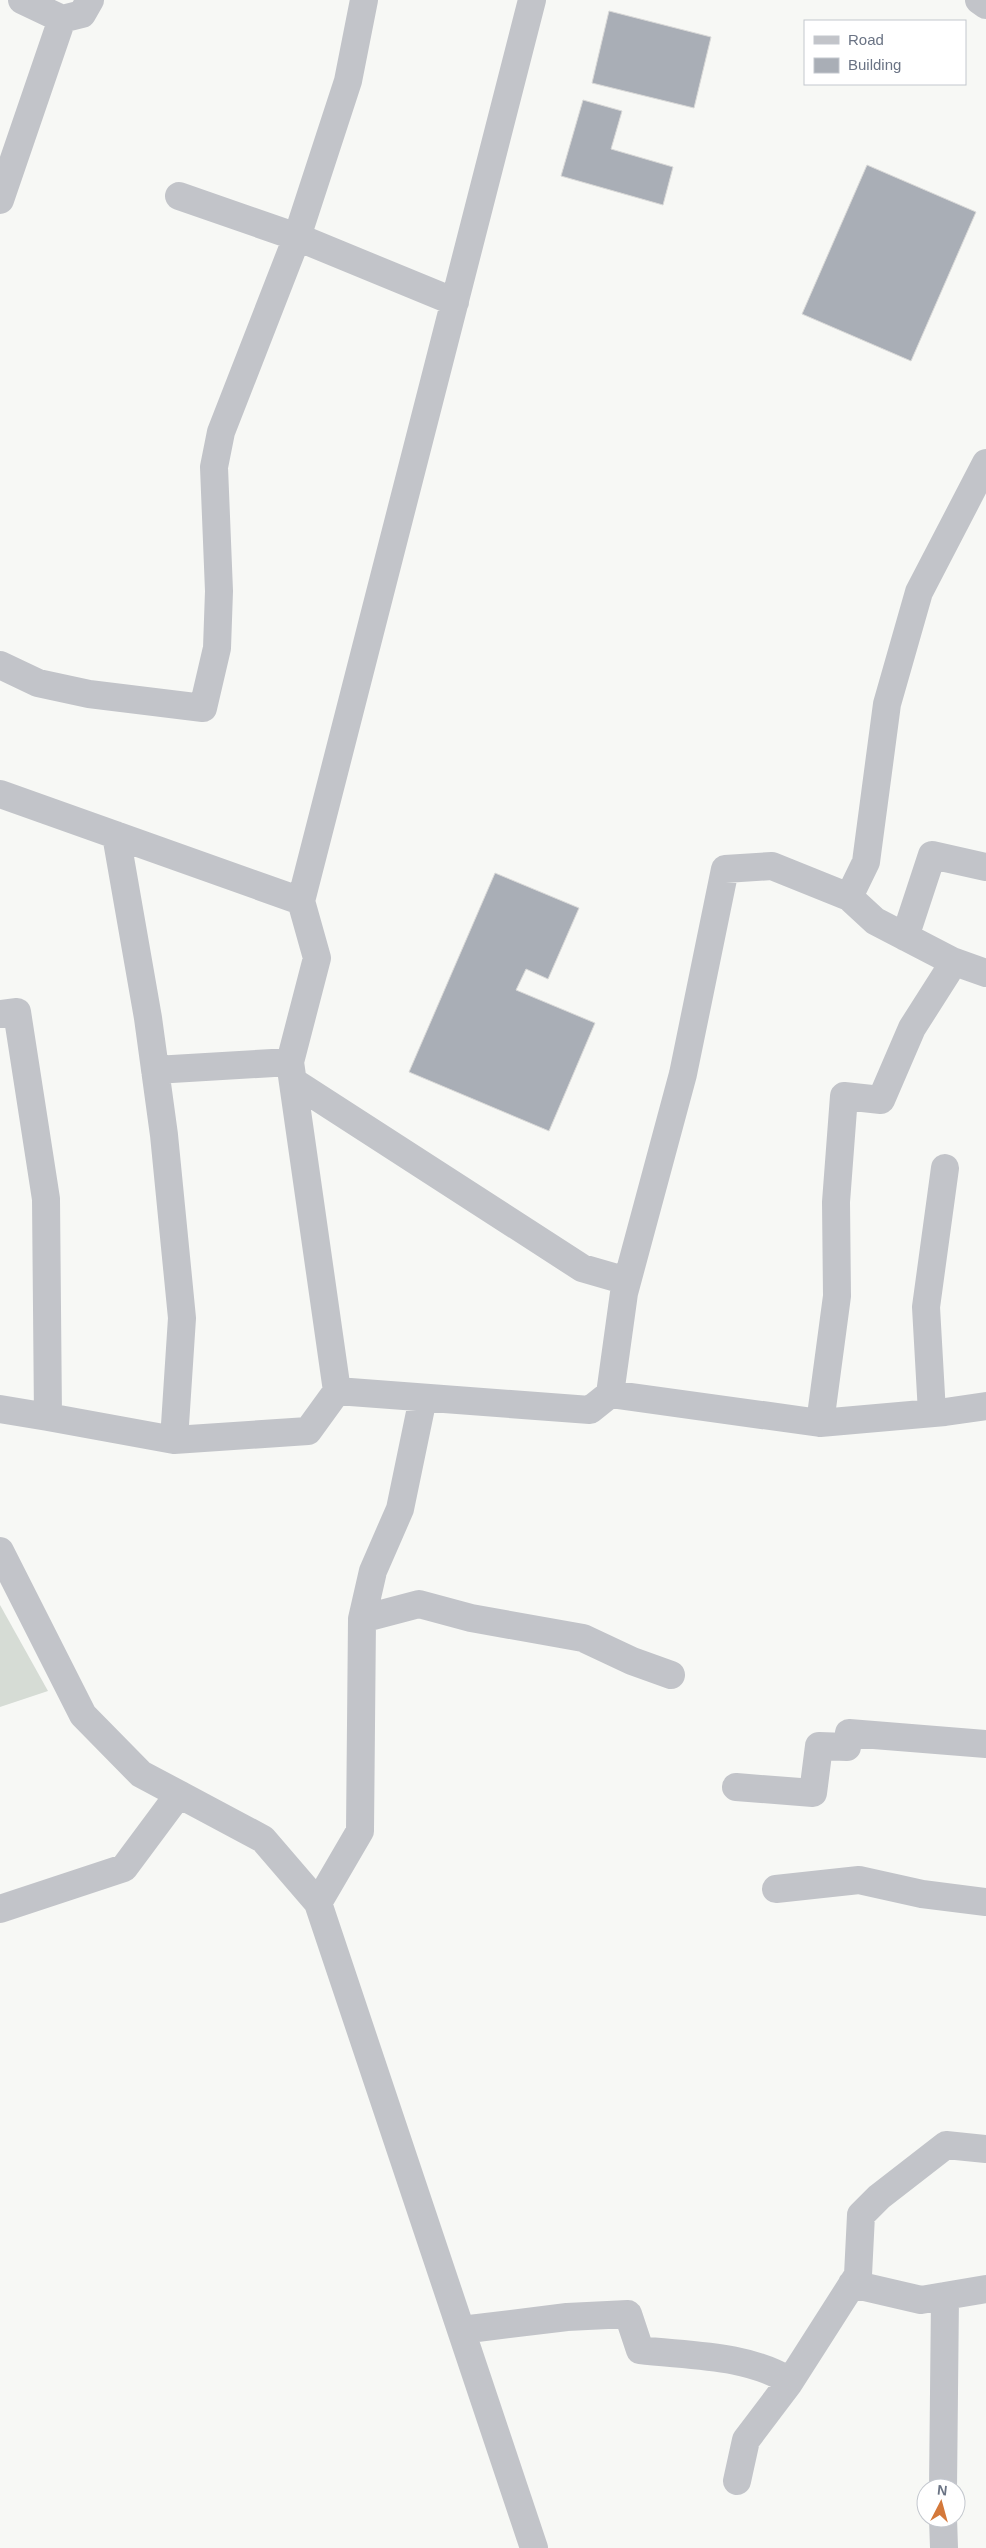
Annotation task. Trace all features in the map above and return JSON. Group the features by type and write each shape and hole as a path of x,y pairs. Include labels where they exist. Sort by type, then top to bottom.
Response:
{"street":[{"path":"22,0 62,19 82,14 90,0"},
{"path":"0,665 38,683 89,694 203,708 217,648 219,591 214,468 221,432 297,237 348,81 364,0"},
{"path":"0,1409 174,1440 308,1431 337,1391 292,1072 317,958 300,901 532,0"},
{"path":"978,0 986,5"},
{"path":"0,200 62,19"},
{"path":"179,196 297,237 455,302"},
{"path":"849,897 866,862 887,704 919,592 986,462"},
{"path":"0,794 300,901"},
{"path":"116,835 164,1135 182,1318 174,1440"},
{"path":"904,937 932,855 986,867"},
{"path":"337,1391 590,1410 610,1394 627,1281 683,1074 725,869 772,866 849,897 875,922 952,961 986,973"},
{"path":"820,1423 837,1296 836,1202 844,1096 881,1100 912,1028 947,973 952,961"},
{"path":"0,1014 17,1012 46,1199 48,1417"},
{"path":"155,1070 292,1072 582,1268 627,1281"},
{"path":"932,1413 926,1306 945,1168"},
{"path":"610,1394 820,1423 986,1406"},
{"path":"318,1903 360,1831 362,1620 373,1571 400,1509 423,1398"},
{"path":"0,1550 83,1716 141,1774 263,1838 318,1903 534,2548"},
{"path":"362,1620 419,1604 471,1618 583,1638 632,1661 671,1676"},
{"path":"736,1787 813,1793 819,1746 847,1747 849,1733 986,1744"},
{"path":"0,1909 124,1868 179,1794"},
{"path":"776,1889 859,1880 922,1894 986,1902"},
{"path":"738,2481 746,2440 790,2382 858,2275 861,2215 879,2197 946,2146 986,2149"},
{"path":"852,2284 921,2300 986,2289"},
{"path":"943,2478 945,2296"},
{"path":"461,2330 567,2316 628,2314 640,2350 740,2361 774,2372 790,2382"},
{"path":"943,2528 944,2548"}],"shaded area":[{"path":"0,1605 48,1691 0,1707"}],"building":[{"path":"609,11 711,37 694,108 592,83"},
{"path":"583,100 622,111 611,149 673,167 663,205 561,176"},
{"path":"867,165 976,212 911,361 802,314"},
{"path":"495,873 579,908 548,979 526,969 516,990 595,1023 549,1131 409,1072"}]}
